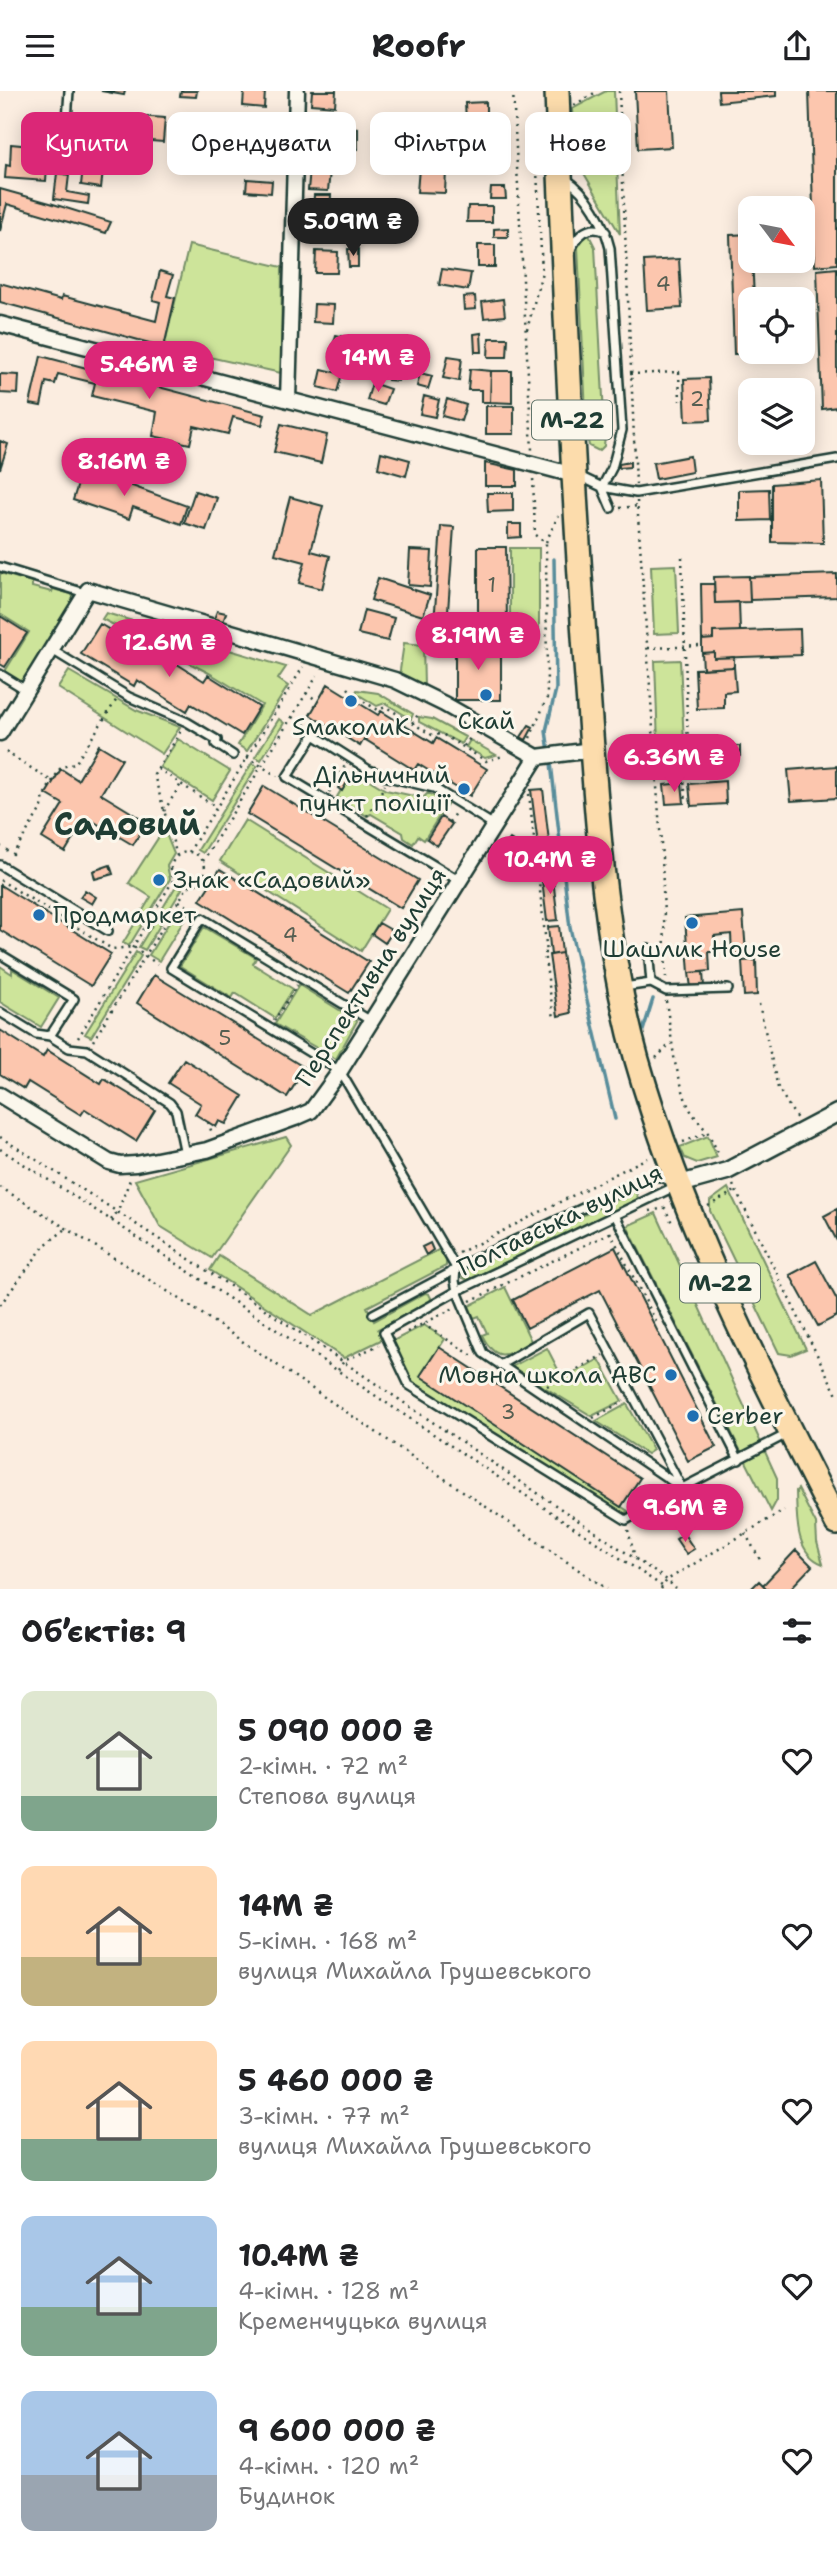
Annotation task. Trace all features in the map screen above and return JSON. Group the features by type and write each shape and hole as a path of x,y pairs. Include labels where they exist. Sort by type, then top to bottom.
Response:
{"highway":[{"name":"М-22","path":"556,91 578,557 603,888 614,964 636,1059 690,1216 790,1433 837,1523"}],"street":[{"path":"288,400 297,91"},
{"path":"0,324 574,475"},
{"path":"0,733 88,590 395,680 444,704 537,757 592,750"},
{"name":"Перспективна вулиця","path":"0,1095 109,1162 124,1165 207,1150 307,1113 316,1105 340,1071 537,757"},
{"path":"680,1184 727,1171 837,1113"}],"lane":[{"path":"68,112 69,91"},
{"path":"562,177 584,195 607,233 610,248 622,430 609,475 602,487"},
{"path":"565,261 577,239 586,230 597,228 607,233"},
{"path":"574,475 602,487 636,493 837,459"},
{"path":"602,487 611,508"},
{"path":"0,567 86,593"},
{"path":"51,650 121,692 187,722 217,740 216,744 233,755"},
{"path":"0,674 26,691"},
{"path":"460,881 287,777 314,735 369,770 434,788 495,825"},
{"path":"0,865 108,931"},
{"path":"371,1022 202,918 171,968 340,1071 450,1257 456,1268 450,1273 373,1314"},
{"path":"648,947 651,983"},
{"path":"0,954 74,999 50,1036"},
{"path":"620,987 651,983 666,991 729,989"},
{"path":"0,1012 36,1034 50,1036 72,1048 87,1051 173,1105 185,1154"},
{"name":"Полтавська вулиця","path":"657,1176 680,1184 457,1291 456,1268 636,1183 657,1176"},
{"path":"615,1215 739,1460"},
{"path":"682,1488 483,1353 457,1291 384,1332 409,1385 626,1520 790,1433"},
{"path":"499,1365 589,1313 682,1488"}],"path":[{"path":"513,91 532,450"},
{"path":"619,91 636,493 662,858 666,991 671,1043 686,1101 720,1156"},
{"path":"631,374 679,372 680,401"},
{"path":"533,474 535,535 546,543"},
{"path":"523,749 547,698 546,543 561,510"},
{"path":"681,557 688,749"},
{"path":"648,648 702,646"},
{"path":"189,852 302,669 307,654"},
{"path":"174,879 188,886 196,884 203,876 203,861 317,676"},
{"path":"348,688 356,697 378,710 386,707 432,735 442,734 486,761 503,756"},
{"path":"0,846 13,854 42,807 44,795 61,767 75,764 121,692"},
{"path":"306,693 318,701"},
{"path":"412,723 420,712"},
{"path":"292,716 316,731 314,735"},
{"path":"177,856 154,775 187,722"},
{"path":"464,747 470,737"},
{"path":"6,752 53,782"},
{"path":"681,754 687,803"},
{"path":"247,757 285,781 287,777"},
{"path":"324,800 350,758"},
{"path":"157,769 216,807"},
{"path":"363,823 388,777"},
{"path":"524,778 528,785 547,953 544,953 554,1018"},
{"path":"164,811 181,784"},
{"path":"72,1048 174,879 172,865 177,856 189,852 203,861"},
{"path":"0,880 112,949 134,947 157,964"},
{"path":"87,1051 188,886"},
{"path":"179,901 191,908"},
{"path":"270,1028 301,979"},
{"path":"759,1005 778,1088 787,1106 805,1129"},
{"path":"658,1069 655,1058 671,1043"},
{"path":"208,1122 212,1133"},
{"path":"682,1142 708,1133"},
{"path":"0,1137 118,1211 667,1580 676,1589"},
{"path":"0,1149 111,1220 662,1588 667,1580 784,1510"},
{"path":"450,1257 647,1158"},
{"path":"111,1220 118,1211 136,1164"},
{"path":"732,1184 837,1395"},
{"path":"0,1187 180,1299 607,1589"},
{"path":"707,1206 735,1191"},
{"path":"648,1211 665,1208 673,1225"},
{"path":"462,1305 621,1226"},
{"path":"0,1305 45,1245 66,1229"},
{"path":"407,1332 411,1338"},
{"path":"538,1391 609,1352"},
{"path":"584,1423 632,1397"},
{"path":"626,1520 635,1559"},
{"path":"745,1533 762,1563"}],"green space":[{"path":"606,91 614,91 615,112 572,112 572,109"},
{"path":"585,175 618,175 620,234"},
{"path":"589,235 595,247 605,435 604,446 599,451 589,446 587,435 578,247 580,239"},
{"path":"189,245 282,267 281,373 164,347"},
{"path":"510,548 539,548 539,631 510,631"},
{"path":"676,565 679,633 654,634 651,566"},
{"path":"0,573 32,582 32,587 71,594 75,599 22,683 4,673 29,632 0,614"},
{"path":"106,613 286,667 278,679 288,686 247,751 238,745 262,705 209,673 102,619"},
{"path":"404,643 423,645 424,686 399,677"},
{"path":"680,660 684,743 658,744 655,661"},
{"path":"69,671 136,710 180,727 162,754 58,688"},
{"path":"357,690 378,693 413,714 411,719 385,703 377,706 356,693"},
{"path":"419,717 432,719 465,737 461,744 419,722"},
{"path":"279,719 284,723 261,760 255,757"},
{"path":"178,739 230,771 212,800 160,767"},
{"path":"470,740 496,755 485,758 466,747"},
{"path":"252,763 257,766 203,853 198,850"},
{"path":"353,770 386,790 423,798 428,793 447,804 424,840 418,836 413,844 404,838 403,833 371,814 367,816 337,797"},
{"path":"245,820 387,909 361,951 220,861"},
{"path":"164,829 174,854 167,866 170,879 129,946 123,943 151,897 129,883"},
{"path":"176,886 182,889 145,950 139,947"},
{"path":"179,906 189,912 159,961 149,955"},
{"path":"204,927 256,958 253,964 293,989 275,1018 235,993 232,998 180,966"},
{"path":"136,952 141,956 91,1037 85,1034"},
{"path":"0,966 12,974 12,969 59,998 41,1027 0,1002"},
{"path":"299,985 357,1021 336,1059 275,1024"},
{"path":"708,1136 717,1157 697,1163 685,1158 680,1147"},
{"path":"286,1137 291,1145 212,1258 160,1226 135,1180"},
{"path":"728,1188 806,1349 791,1355 779,1353 710,1211 710,1201"},
{"path":"635,1191 639,1200 468,1280 463,1278 463,1271"},
{"path":"656,1213 777,1478 777,1500 771,1511 627,1226"},
{"path":"440,1249 446,1266 367,1307 374,1321 425,1293 431,1298 430,1303 378,1329 383,1339 344,1358 210,1270 219,1256 312,1315"},
{"path":"505,1287 531,1341 504,1355 493,1351 487,1344 482,1335 487,1333 479,1316 474,1318 469,1306"},
{"path":"424,1325 445,1339 421,1376 628,1511 622,1515 411,1382 391,1342"},
{"path":"547,1348 563,1379 599,1359 622,1401 592,1416 511,1367"},
{"path":"627,1404 653,1450 647,1454 596,1421"},
{"path":"798,1489 816,1524 817,1542 823,1564 814,1559 802,1543 797,1522"}],"building":[{"path":"101,91 125,91 124,95"},
{"path":"181,91 197,91 196,97 180,96"},
{"path":"244,91 265,91 264,108 243,106"},
{"path":"312,91 336,91 335,106 311,104"},
{"path":"635,91 669,91 672,147 638,149"},
{"path":"718,91 776,91 776,96 719,102"},
{"path":"809,91 837,91 837,264 816,266 816,196 813,196"},
{"path":"486,102 486,112 466,112 465,103"},
{"path":"153,117 165,118 163,142 153,141"},
{"path":"356,128 358,128 356,149"},
{"path":"11,144 21,145 21,175 46,175 46,181 5,178 6,165 10,166"},
{"path":"57,175 69,175 67,192 89,196 88,204 54,199"},
{"path":"82,175 102,175 101,188 81,185"},
{"path":"309,175 330,175 328,191 308,190"},
{"path":"418,175 446,175 445,193 417,192"},
{"path":"247,179 272,181 271,193 246,191"},
{"path":"491,188 505,188 506,199 490,199"},
{"path":"0,189 111,222 106,233 7,204 0,231"},
{"path":"314,195 331,195 330,212 313,212"},
{"path":"468,206 492,206 492,222 467,222"},
{"path":"508,228 508,237 494,237 494,229"},
{"path":"730,235 738,235 738,273 753,273 753,287 738,287 738,354 734,354"},
{"path":"478,245 495,245 495,267 478,267"},
{"path":"348,249 358,249 358,267 349,267"},
{"path":"316,251 338,252 337,273 315,273"},
{"path":"679,259 682,308 647,310 644,261"},
{"path":"837,268 837,407 822,409 817,270"},
{"path":"442,269 471,273 468,290 439,285"},
{"path":"160,271 173,275 167,296 175,298 164,347 0,302 0,283 156,321 160,302 153,300"},
{"path":"475,296 476,309 464,310 463,297"},
{"path":"503,299 505,316 484,318 482,302"},
{"path":"314,304 334,305 333,323 313,322"},
{"path":"481,333 482,352 475,352 474,334"},
{"path":"336,335 356,340 352,359 331,354"},
{"path":"489,338 508,338 507,357 488,357"},
{"path":"41,356 265,415 262,425 233,417 228,434 194,426 190,444 153,436 157,412 92,396 95,383 58,374 55,384 46,382 41,406 30,404"},
{"path":"448,356 462,358 459,381 443,378"},
{"path":"322,369 342,374 337,392 318,387"},
{"path":"470,369 491,371 490,402 481,402 481,390 468,390"},
{"path":"390,370 399,372 398,381 388,380"},
{"path":"491,371 512,371 512,403 490,402"},
{"path":"420,373 432,376 428,389 417,386"},
{"path":"0,374 19,375 18,394 0,393"},
{"path":"709,378 711,420 686,421 684,379"},
{"path":"372,383 390,389 384,405 367,400"},
{"path":"424,396 439,400 435,417 420,414"},
{"path":"447,399 466,405 461,421 442,416"},
{"path":"486,406 514,406 514,434 486,434"},
{"path":"281,424 327,435 321,463 274,452"},
{"path":"0,441 8,444 0,469"},
{"path":"381,452 410,460 406,476 378,468"},
{"path":"690,456 692,472 656,479 653,463"},
{"path":"630,462 630,467 619,468 619,464"},
{"path":"485,463 517,470 517,486 485,486"},
{"path":"83,468 187,506 181,524 133,507 129,519 73,500"},
{"path":"821,480 823,543 772,542 772,484"},
{"path":"769,489 770,520 739,521 739,490"},
{"path":"195,491 217,498 206,530 184,523"},
{"path":"487,493 513,493 513,511 488,512"},
{"path":"290,497 323,506 311,551 330,556 322,589 299,583 305,562 275,554"},
{"path":"508,524 521,524 521,537 508,538"},
{"path":"441,526 454,527 447,625 434,624"},
{"path":"478,547 506,547 507,623 478,624"},
{"path":"410,550 432,551 430,587 408,585"},
{"path":"837,574 837,597 750,600 749,577"},
{"path":"749,576 750,602 715,603 714,577"},
{"path":"378,578 430,595 423,616 371,600"},
{"path":"701,584 714,584 715,603 739,602 740,631 713,632 713,639 702,640"},
{"path":"364,610 394,618 388,641 358,634"},
{"path":"217,611 226,613 223,622 214,619"},
{"path":"0,616 27,633 5,667 0,664"},
{"path":"100,624 151,655 155,650 204,681 208,675 259,707 242,735 191,704 187,711 137,680 134,686 81,654"},
{"path":"800,629 801,655 714,658 714,652 702,653 702,640 713,639 713,632"},
{"path":"455,644 501,644 501,700 455,700"},
{"path":"714,652 714,658 734,657 734,667 703,669 702,653"},
{"path":"734,667 736,691 724,692 724,708 697,709 695,669"},
{"path":"328,684 378,715 381,711 433,743 436,738 487,769 470,796 418,764 414,770 364,739 360,746 310,715"},
{"path":"529,725 533,727 526,740 521,737"},
{"path":"99,745 122,759 101,794 147,822 133,845 86,817 65,852 42,838 63,804 46,794 61,769 78,780"},
{"path":"724,746 740,746 740,756 725,757"},
{"path":"837,766 837,798 791,801 788,770"},
{"path":"344,779 348,781 342,791 338,788"},
{"path":"725,781 726,804 691,806 689,784"},
{"path":"682,783 684,803 666,804 664,785"},
{"path":"264,786 418,880 401,908 247,814"},
{"path":"543,789 551,859 540,861 531,790"},
{"path":"441,817 452,824 437,846 427,839"},
{"path":"510,839 520,845 515,853 505,846"},
{"path":"110,865 113,874 95,879 93,871"},
{"path":"220,869 369,962 349,993 200,900"},
{"path":"552,871 558,920 547,921 541,872"},
{"path":"0,885 111,954 91,986 0,930"},
{"path":"85,890 96,897 92,904 80,897"},
{"path":"743,913 746,953 732,954 731,934 714,936 715,952 709,952 710,971 689,973 685,918"},
{"path":"379,923 393,931 385,943 372,934"},
{"path":"559,926 562,953 551,955 548,927"},
{"path":"562,953 571,1013 558,1016 549,955"},
{"path":"756,960 757,995 744,996 742,961"},
{"path":"703,972 704,987 691,988 689,973"},
{"path":"154,975 305,1068 287,1097 137,1003"},
{"path":"0,1030 43,1057 47,1050 101,1084 104,1079 155,1110 136,1141 85,1109 81,1115 28,1082 24,1089 0,1074"},
{"path":"184,1059 243,1096 226,1124 219,1121 216,1127 195,1114 201,1104 168,1083"},
{"path":"837,1209 837,1241 824,1216"},
{"path":"430,1243 433,1250 426,1255 422,1247"},
{"path":"615,1247 716,1447 688,1461 600,1290 527,1328 513,1300"},
{"path":"816,1261 837,1300 837,1316 818,1326 790,1275"},
{"path":"439,1347 640,1478 621,1507 420,1376"},
{"path":"684,1534 694,1549 686,1554 676,1539"},
{"path":"796,1550 812,1566 790,1589 767,1589 763,1585"},
{"path":"759,1581 767,1589 751,1589"}],"waterway":[{"path":"549,751 546,731 556,689 554,559"},
{"path":"551,763 570,928 615,1119"},
{"path":"641,1037 653,999"}],"place":[{"name":"Скай","path":"486,695"},
{"name":"SмаколиК","path":"351,701"},
{"name":"Дільничний пункт поліції","path":"464,789"},
{"name":"Знак «Садовий»","path":"159,880"},
{"name":"Продмаркет","path":"39,915"},
{"name":"Шашлик House","path":"692,923"},
{"name":"Мовна школа ABC","path":"671,1375"},
{"name":"Cerber","path":"693,1416"}],"district":[{"name":"Садовий","path":"127,824"}]}
